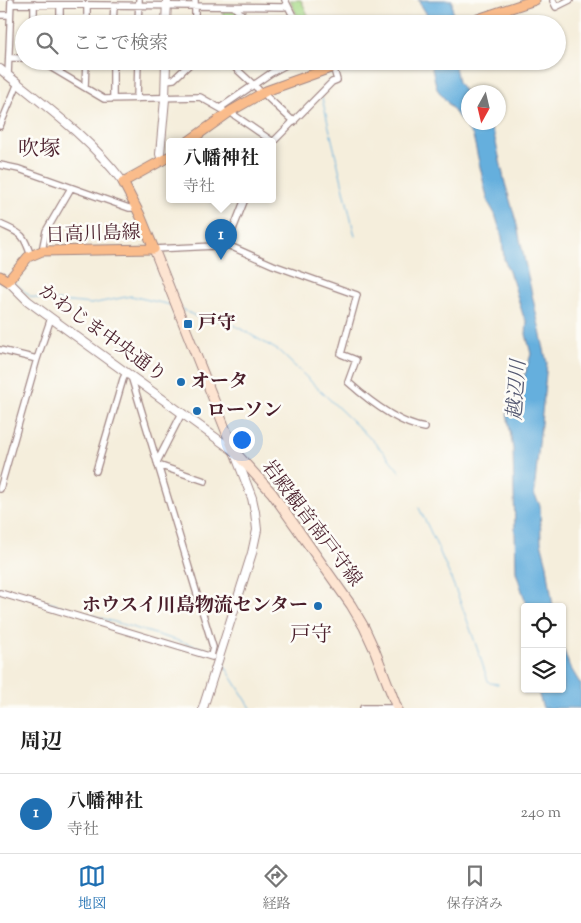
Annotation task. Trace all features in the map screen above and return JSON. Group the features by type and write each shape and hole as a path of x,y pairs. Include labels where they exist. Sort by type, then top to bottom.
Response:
{"main road":[{"path":"487,15 516,4 534,0"},
{"path":"193,138 227,112 266,91 325,70"},
{"path":"123,182 166,159"},
{"name":"日高川島線","path":"8,281 18,268 32,256 42,251 154,249 137,208 123,182"},
{"name":"岩殿観音南戸守線","path":"154,249 234,451 272,493 351,605 375,651 397,708"},
{"name":"かわじま中央通り","path":"0,276 8,281"}],"street":[{"path":"553,1 556,8 570,0"},
{"path":"8,76 11,2 114,6 138,3 195,3 234,7 283,7 287,3 293,15"},
{"path":"34,4 34,15"},
{"path":"60,5 60,15"},
{"path":"87,5 87,15"},
{"path":"114,6 114,15"},
{"path":"234,7 242,15"},
{"path":"0,15 10,15"},
{"path":"10,58 15,58"},
{"path":"0,69 98,152 123,182"},
{"path":"56,70 104,99 200,97 227,112 266,138"},
{"path":"85,87 86,70"},
{"path":"113,70 113,99"},
{"path":"138,70 138,99"},
{"path":"166,70 166,99 160,147 166,159"},
{"path":"166,80 174,79 184,70"},
{"path":"238,70 258,89"},
{"path":"227,112 252,84 276,70"},
{"path":"276,138 332,82 337,80 335,73"},
{"path":"0,126 18,83"},
{"path":"267,98 294,122"},
{"path":"0,165 19,169 129,208 137,208"},
{"path":"42,251 46,231 71,188"},
{"path":"154,249 215,246 223,243 230,237 243,203"},
{"path":"0,224 22,235 32,256"},
{"path":"223,243 272,265 357,295 341,354 356,360 348,382 369,400 382,408 407,422 425,428"},
{"name":"かわじま中央通り","path":"8,281 28,301 234,451"},
{"path":"0,489 37,359 51,318"},
{"path":"0,350 37,359"},
{"path":"96,472 123,379 128,374 158,464 215,657"},
{"path":"158,464 182,413"},
{"path":"203,708 215,657 252,552 256,530 252,498 234,451"},
{"path":"158,464 205,481"},
{"path":"0,593 215,657"},
{"path":"363,708 397,708"}],"green space":[{"path":"290,0 301,0 308,15 297,15"},
{"path":"225,9 233,10 238,15 223,15"}],"water":[{"path":"418,0 452,0 453,15 427,15"},
{"path":"432,70 456,70 461,86 461,120 437,89"},
{"path":"468,130 491,130 494,134 516,221 547,363 534,494 540,505 541,542 547,565 552,603 526,603 516,572 513,449 507,413 518,401 531,354 526,334 527,322 504,259 502,237 495,214 488,202 473,136"},
{"path":"566,656 581,685 581,708 543,708 538,693 566,693"}],"waterway":[{"path":"322,98 355,236"},
{"path":"13,281 31,297 50,300 91,304 131,296 171,305"},
{"path":"182,309 206,319 227,321 279,351 372,440 400,472"},
{"path":"419,508 457,593 488,681 498,684"},
{"path":"0,588 209,650"},
{"path":"221,660 251,708"}],"place":[{"name":"八幡神社","path":"221,260"},
{"name":"戸守","path":"188,324"},
{"name":"オータ","path":"181,382"},
{"name":"ローソン","path":"197,411"},
{"name":"ホウスイ川島物流センター","path":"318,606"}],"district":[{"name":"吹塚","path":"39,150"},
{"name":"戸守","path":"311,636"}],"water label":[{"name":"越辺川","path":"518,390"}]}
